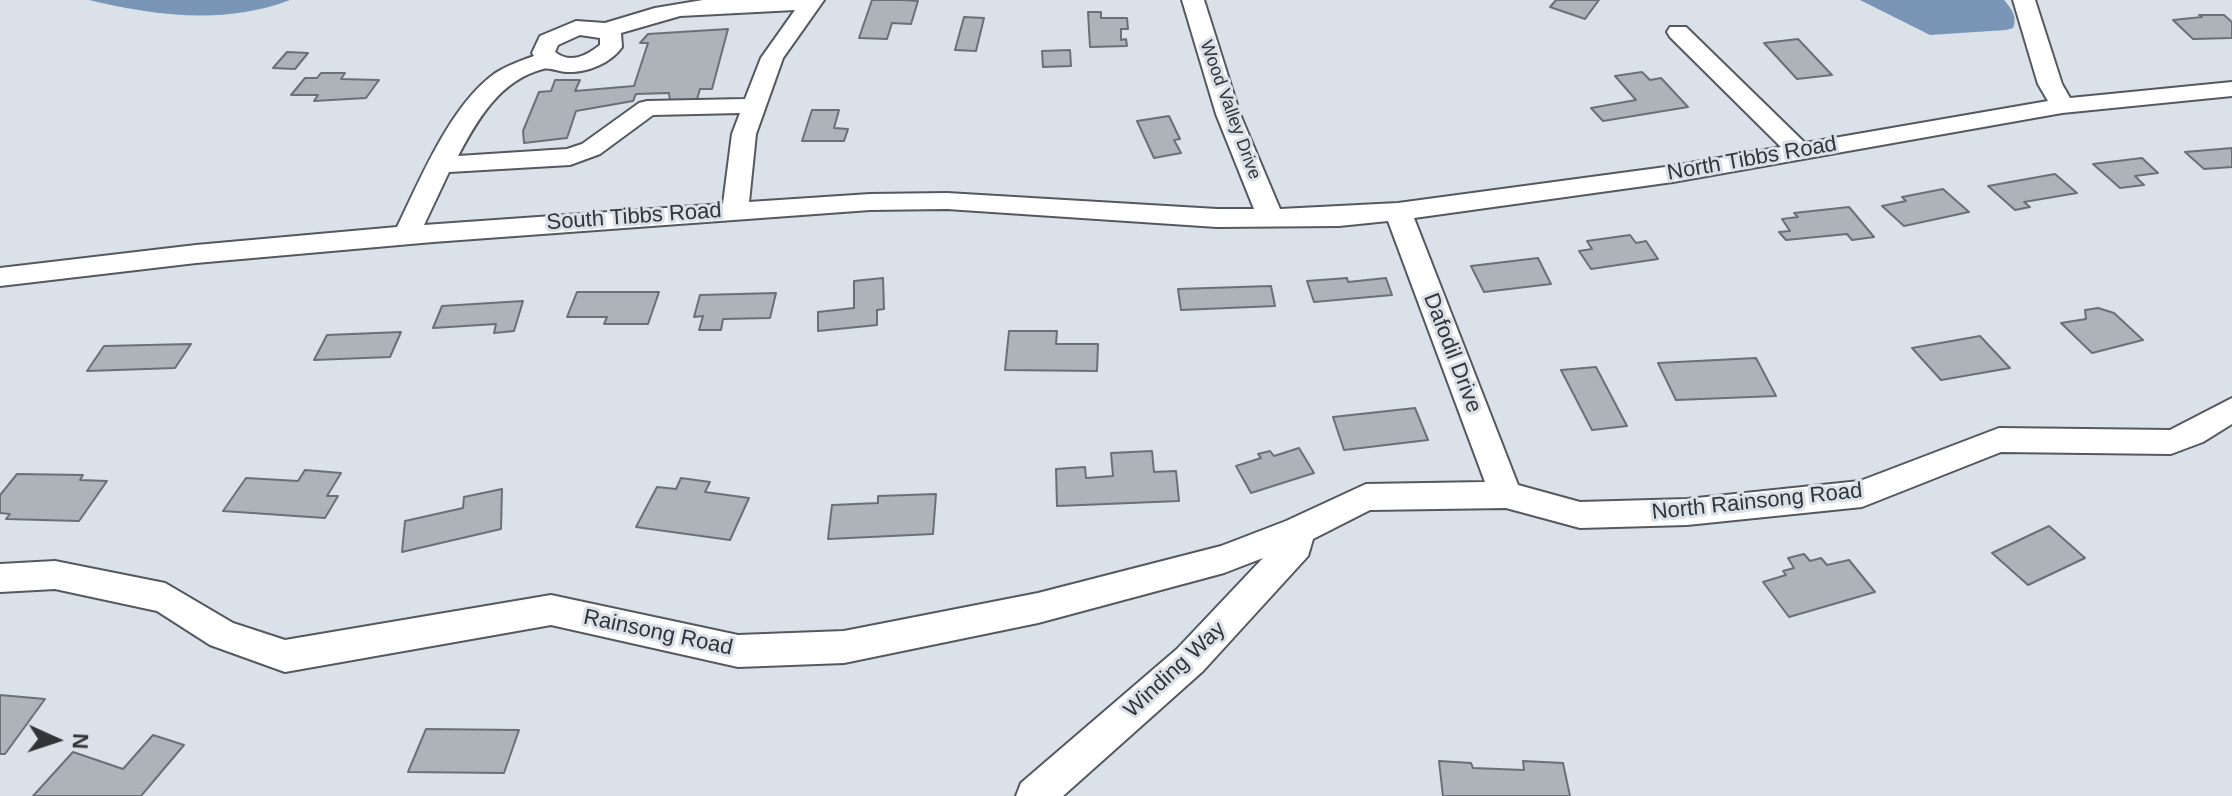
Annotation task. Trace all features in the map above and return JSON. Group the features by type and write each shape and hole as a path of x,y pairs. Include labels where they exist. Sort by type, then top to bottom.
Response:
{"street":[{"name":"Wood Valley Drive","path":"1193,0 1228,114 1271,218"},
{"path":"2024,0 2050,84 2062,106"},
{"path":"605,31 613,41 611,47 597,58 574,65 553,63 547,59 544,47 555,35 576,28 605,31 625,22 713,3 812,1"},
{"path":"735,209 744,134 754,106 772,58 812,1"},
{"path":"1678,32 1798,150"},
{"path":"406,235 441,165 478,102 500,80 547,59"},
{"name":"North Tibbs Road","path":"1271,218 1398,212 1658,176 2062,106 2232,89"},
{"path":"441,165 570,157 591,149 647,108 754,106"},
{"name":"South Tibbs Road","path":"0,277 185,255 735,209 947,201 1116,213 1271,218"},
{"name":"Dafodil Drive","path":"1398,212 1506,495"},
{"name":"North Rainsong Road","path":"1506,495 1580,515 1687,512 1862,494 1999,440 2171,442 2192,434 2232,409"},
{"name":"Rainsong Road","path":"0,578 55,575 165,598 222,634 285,656 551,610 738,651 844,647 1038,608 1224,559 1298,531 1366,497 1506,495"},
{"name":"Winding Way","path":"1035,796 1190,660 1296,546 1298,531"}],"water":[{"path":"89,0 290,0 240,13 190,15 165,14"},
{"path":"1860,0 2004,0 2015,20 2013,28 2006,30 1930,35"}],"building":[{"path":"872,0 918,1 911,24 892,23 887,39 859,38"},
{"path":"1556,0 1599,0 1585,19 1550,7"},
{"path":"1088,12 1101,12 1101,18 1127,18 1128,29 1121,29 1121,40 1126,39 1127,46 1090,47"},
{"path":"2199,15 2224,15 2232,22 2232,38 2193,39 2173,20 2202,17"},
{"path":"964,17 984,18 976,51 955,50"},
{"path":"728,29 712,89 700,89 693,113 670,101 669,93 636,94 633,101 576,111 567,138 524,143 523,131 539,92 551,91 555,80 580,80 575,91 634,86 648,43 640,43 648,34"},
{"path":"1798,39 1832,75 1797,79 1764,43"},
{"path":"1070,50 1071,66 1043,67 1042,51"},
{"path":"287,52 308,53 295,69 273,68"},
{"path":"1642,72 1650,80 1661,78 1688,107 1603,121 1591,108 1636,100 1615,76"},
{"path":"321,73 345,73 341,79 379,80 366,98 314,101 318,95 291,95 305,78 317,78"},
{"path":"812,110 839,110 834,128 848,129 844,141 802,141"},
{"path":"1169,116 1180,139 1174,140 1181,153 1154,158 1137,121"},
{"path":"2232,148 2232,167 2204,169 2185,152"},
{"path":"2142,158 2158,173 2135,176 2144,185 2120,188 2093,164"},
{"path":"2055,174 2077,193 2024,202 2030,207 2015,210 1988,186"},
{"path":"1943,189 1969,212 1904,226 1882,206 1906,201 1902,197"},
{"path":"1849,207 1874,237 1852,240 1847,234 1786,240 1779,232 1790,231 1782,219 1798,217 1794,213"},
{"path":"1630,235 1636,243 1646,241 1658,259 1591,269 1579,251 1592,249 1587,241"},
{"path":"1538,258 1551,284 1484,292 1471,266"},
{"path":"883,278 884,309 877,310 877,325 818,331 818,312 854,308 854,281"},
{"path":"1347,278 1348,282 1386,278 1392,295 1314,302 1307,281"},
{"path":"1271,286 1275,306 1181,310 1178,289"},
{"path":"577,292 659,292 648,324 604,324 607,317 567,317"},
{"path":"776,293 770,318 723,319 721,330 699,330 703,316 694,317 700,295"},
{"path":"523,301 514,331 494,333 496,324 433,328 442,306"},
{"path":"2098,308 2114,313 2143,340 2092,353 2061,323 2086,319 2085,310"},
{"path":"1009,331 1057,331 1056,344 1098,344 1097,371 1005,370"},
{"path":"401,332 390,357 314,360 327,335"},
{"path":"1980,336 2010,368 1941,380 1912,348"},
{"path":"191,344 175,368 87,371 104,346"},
{"path":"1756,358 1776,396 1676,400 1658,363"},
{"path":"1596,367 1627,426 1592,430 1561,370"},
{"path":"1415,408 1428,440 1344,450 1333,417"},
{"path":"1299,448 1314,473 1251,493 1236,466 1261,458 1258,454 1270,451 1274,456"},
{"path":"1152,451 1154,472 1176,471 1179,501 1057,506 1056,469 1085,467 1086,478 1113,476 1111,453"},
{"path":"305,470 341,473 327,496 338,496 325,518 223,511 246,478 298,481"},
{"path":"17,474 83,475 80,480 107,481 79,521 6,519 10,514 0,513 0,495"},
{"path":"681,478 710,482 705,492 749,498 730,540 636,527 657,487 676,489"},
{"path":"502,489 501,529 402,552 405,521 463,508 464,497"},
{"path":"936,494 933,534 828,539 832,505 878,503 878,496"},
{"path":"2049,526 2085,558 2028,585 1992,553"},
{"path":"1804,554 1810,561 1821,558 1827,565 1849,560 1875,592 1789,617 1763,582 1786,575 1783,571 1794,568 1788,558"},
{"path":"0,695 45,699 5,754 0,754"},
{"path":"426,729 519,730 504,773 408,772"},
{"path":"153,735 184,745 141,796 33,796 73,752 123,769"},
{"path":"1439,761 1471,763 1473,768 1524,770 1523,761 1563,763 1570,796 1443,796"}]}
